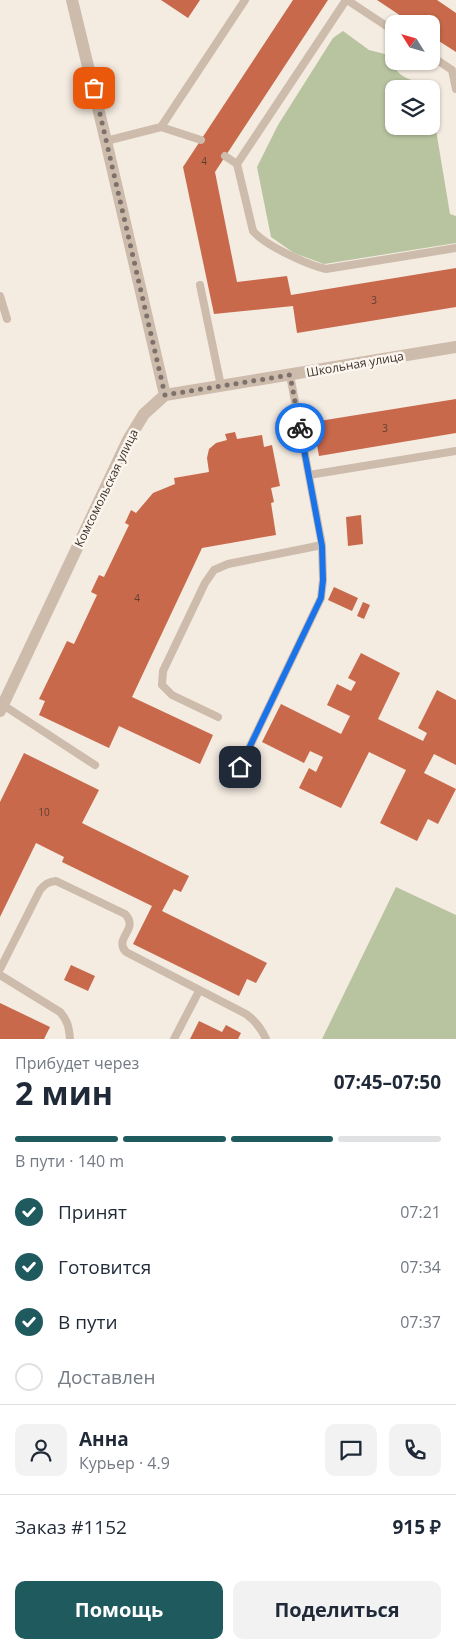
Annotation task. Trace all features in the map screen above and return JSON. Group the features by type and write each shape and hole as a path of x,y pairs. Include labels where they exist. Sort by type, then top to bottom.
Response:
{"street":[{"path":"72,0 165,395"},
{"name":"Школьная улица","path":"165,395 456,347"},
{"name":"Комсомольская улица","path":"1,708 128,440 144,414 165,395"}],"lane":[{"path":"161,128 245,0"},
{"path":"237,164 347,0 385,25"},
{"path":"440,62 452,70 456,89"},
{"path":"106,141 161,128 201,140"},
{"path":"225,156 237,164 252,231 259,239 315,266 326,269 456,248"},
{"path":"200,285 221,386"},
{"path":"0,296 7,319"},
{"path":"240,767 321,598 323,580 322,546 290,375"},
{"path":"309,475 456,451"},
{"path":"218,717 172,695 162,684 163,671 205,583 214,570 228,564 322,546"},
{"path":"1,708 95,765"},
{"path":"0,969 40,890 45,884 56,881 125,914 130,918 130,924 122,942 123,949 126,952 246,1014 256,1022 266,1039"},
{"path":"0,975 60,1012 66,1019 70,1029 70,1039"},
{"path":"174,1039 199,991"}],"green space":[{"path":"343,31 369,50 385,54 385,70 397,70 402,76 413,80 385,80 385,135 437,135 450,214 456,216 456,243 324,264 294,253 271,237 257,167 278,125 333,38"},
{"path":"396,887 456,915 456,1039 322,1039"}],"building":[{"path":"161,0 200,0 188,18"},
{"path":"293,0 328,0 215,172 237,282 287,276 291,295 456,268 456,307 297,333 293,306 214,314 183,167"},
{"path":"377,0 437,0 456,13 456,52 440,42 440,15 400,15"},
{"path":"456,399 456,433 319,456 313,422"},
{"path":"235,432 237,439 262,435 264,447 272,445 280,486 271,488 274,502 271,503 276,535 202,548 132,697 213,735 200,764 119,726 109,748 39,715 45,701 39,699 67,641 74,644 97,595 91,592 99,575 104,577 129,525 125,523 131,510 136,513 153,493 175,484 174,478 209,472 207,458 209,449 216,443 227,440 225,434"},
{"path":"361,515 363,544 348,546 346,517"},
{"path":"334,587 358,598 352,611 328,600"},
{"path":"363,602 370,605 364,619 357,616"},
{"path":"361,653 400,673 378,719 423,741 427,733 418,728 437,690 456,700 456,765 434,754 424,773 456,789 438,824 428,819 417,841 380,823 406,770 369,752 341,808 299,788 309,768 316,772 323,757 310,751 304,763 262,742 281,704 341,734 350,716 327,705 337,684 351,691 356,682 348,678"},
{"path":"24,753 99,790 82,823 189,876 181,892 174,889 162,911 267,963 256,983 247,979 239,996 133,944 152,906 62,862 64,857 36,843 0,917 0,802"},
{"path":"71,965 95,976 88,991 64,980"},
{"path":"0,1003 50,1027 44,1039 0,1039"},
{"path":"199,1021 222,1032 226,1025 241,1033 238,1039 190,1039"}],"way so far":[{"path":"94,88 165,395 290,375 300,428"}],"route":[{"path":"240,767 321,598 323,580 322,546 300,428"}]}
